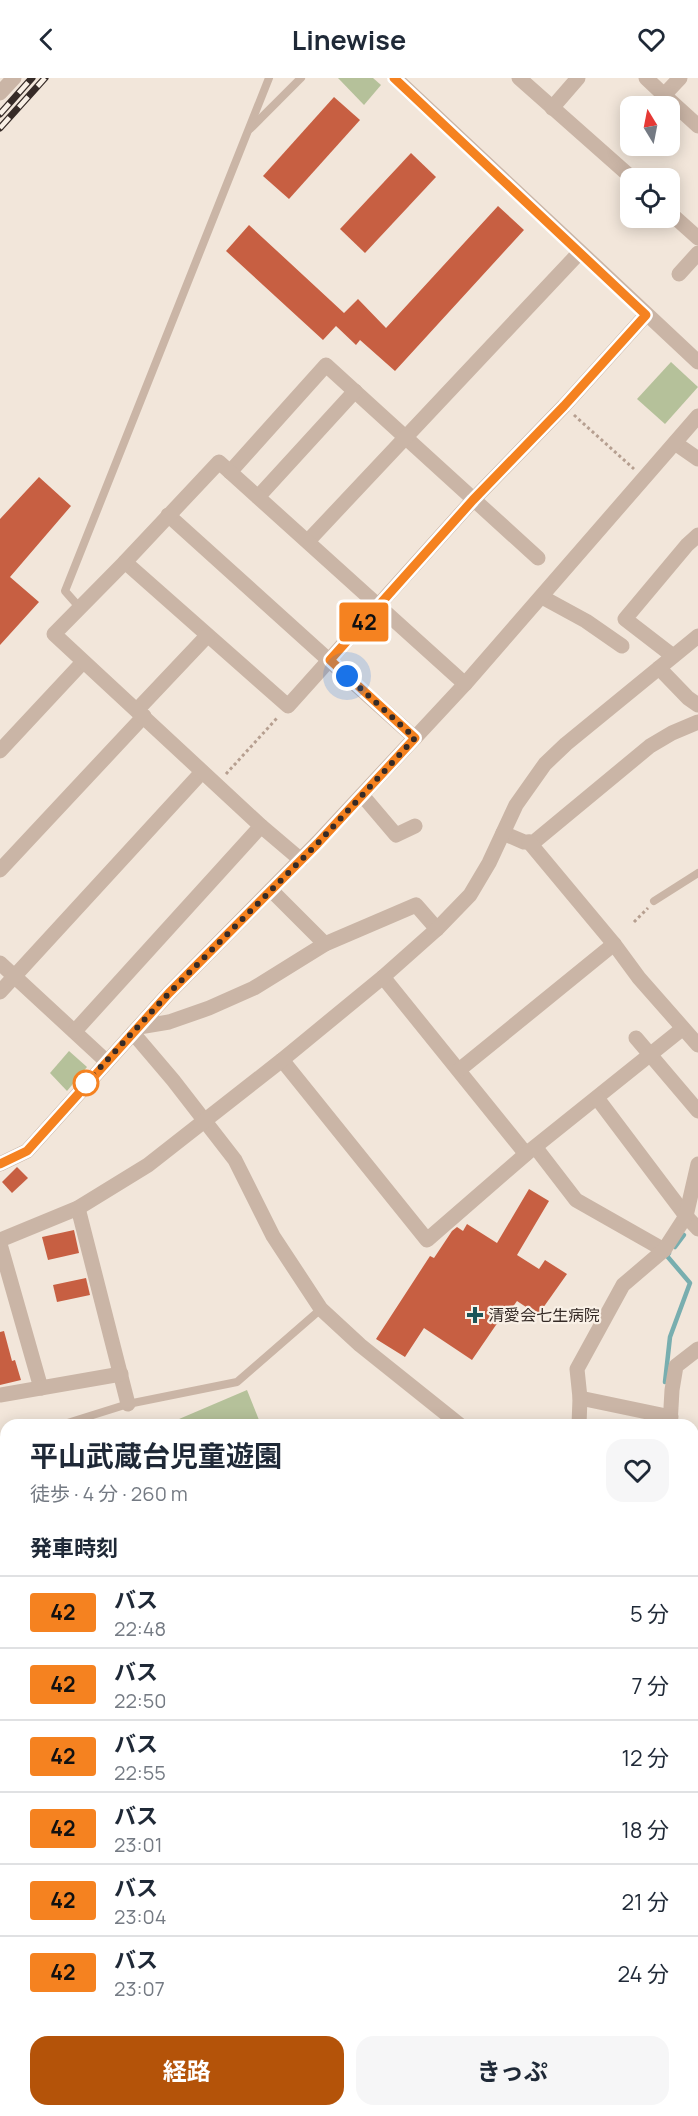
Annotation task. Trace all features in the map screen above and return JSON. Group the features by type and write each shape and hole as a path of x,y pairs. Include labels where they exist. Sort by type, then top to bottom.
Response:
{"street":[{"path":"0,93 14,78"},
{"path":"394,78 698,362"},
{"path":"519,78 621,168"},
{"path":"552,108 578,78"},
{"path":"646,78 698,126"},
{"path":"664,95 680,78"},
{"path":"680,222 698,238"},
{"path":"308,541 579,253"},
{"path":"679,274 698,253"},
{"path":"125,562 288,706 473,500 564,406 646,315"},
{"path":"230,472 326,366 538,558"},
{"path":"258,497 355,391"},
{"path":"0,1164 27,1151 169,993 362,795 465,684 698,416"},
{"path":"675,443 698,459"},
{"path":"301,860 261,826 54,634 219,462 465,684"},
{"path":"168,515 415,738"},
{"path":"673,656 625,619 687,544 698,535"},
{"path":"542,597 586,621 622,646"},
{"path":"0,870 207,636"},
{"path":"41,1388 0,1242 78,1208 148,1165 383,977 470,896 489,863 516,805 545,764 566,744 698,636"},
{"path":"0,751 83,662"},
{"path":"659,668 688,698 698,705"},
{"path":"503,833 534,842 650,746 698,722"},
{"path":"0,992 202,772"},
{"path":"362,795 396,835 415,826"},
{"path":"75,1031 261,826"},
{"path":"529,842 614,944 639,978 698,1045"},
{"path":"271,890 325,944"},
{"path":"136,1030 169,1022 254,988 325,944 416,905 437,929"},
{"path":"459,1070 614,944"},
{"path":"0,963 106,1061"},
{"path":"383,977 459,1070 576,1200 664,1250"},
{"path":"282,1060 427,1240 531,1151 682,1029"},
{"path":"136,1030 235,1160 273,1236 321,1309 360,1345 452,1419"},
{"path":"636,1038 698,1111"},
{"path":"597,1098 698,1229"},
{"path":"579,1419 577,1369 623,1285 664,1250 686,1216 698,1164"},
{"path":"78,1208 128,1404"},
{"path":"670,1419 676,1366 698,1349"},
{"path":"0,1395 121,1374"},
{"path":"580,1398 662,1419"}],"lane":[{"path":"80,608 65,591 269,78"},
{"path":"247,132 301,78"},
{"path":"654,901 698,873"},
{"path":"80,1419 128,1404 237,1382 321,1309"}],"path":[{"path":"564,406 644,478"},
{"path":"216,784 288,706"},
{"path":"634,922 654,901"}],"green space":[{"path":"338,78 373,78 381,85 364,105"},
{"path":"671,362 698,387 665,424 637,399"},
{"path":"69,1051 87,1067 67,1091 50,1073"},
{"path":"247,1390 259,1419 179,1419"}],"building":[{"path":"334,97 360,120 289,199 263,176"},
{"path":"411,153 436,177 365,253 340,229"},
{"path":"498,206 524,230 395,371 360,340 356,345 336,326 323,340 226,251 249,225 344,313 358,299 386,328"},
{"path":"39,477 71,506 10,577 39,602 0,645 0,519"},
{"path":"17,1167 28,1178 12,1193 2,1182"},
{"path":"529,1189 549,1201 517,1255 539,1269 545,1260 567,1274 538,1315 517,1301 512,1308 509,1306 472,1360 424,1328 405,1357 376,1339 430,1256 434,1258 452,1231 457,1227 463,1231 467,1224 497,1243"},
{"path":"74,1230 79,1253 48,1260 42,1237"},
{"path":"86,1278 90,1295 57,1302 53,1285"},
{"path":"4,1331 12,1361 15,1360 21,1380 0,1385 0,1332"}],"waterway":[{"path":"675,1247 684,1235"},
{"path":"665,1382 670,1337 690,1283 667,1256 669,1253"}],"railway":[{"path":"0,114 32,78"},
{"path":"0,128 45,78"}],"bus line":[{"name":"42","path":"0,1164 27,1151 169,993 318,843 415,738 330,660 473,500 564,406 646,315 394,78"}],"place":[{"name":"清愛会七生病院","path":"475,1315"}],"route":[{"path":"86,1083 169,993 318,843 415,738 347,676"}]}
